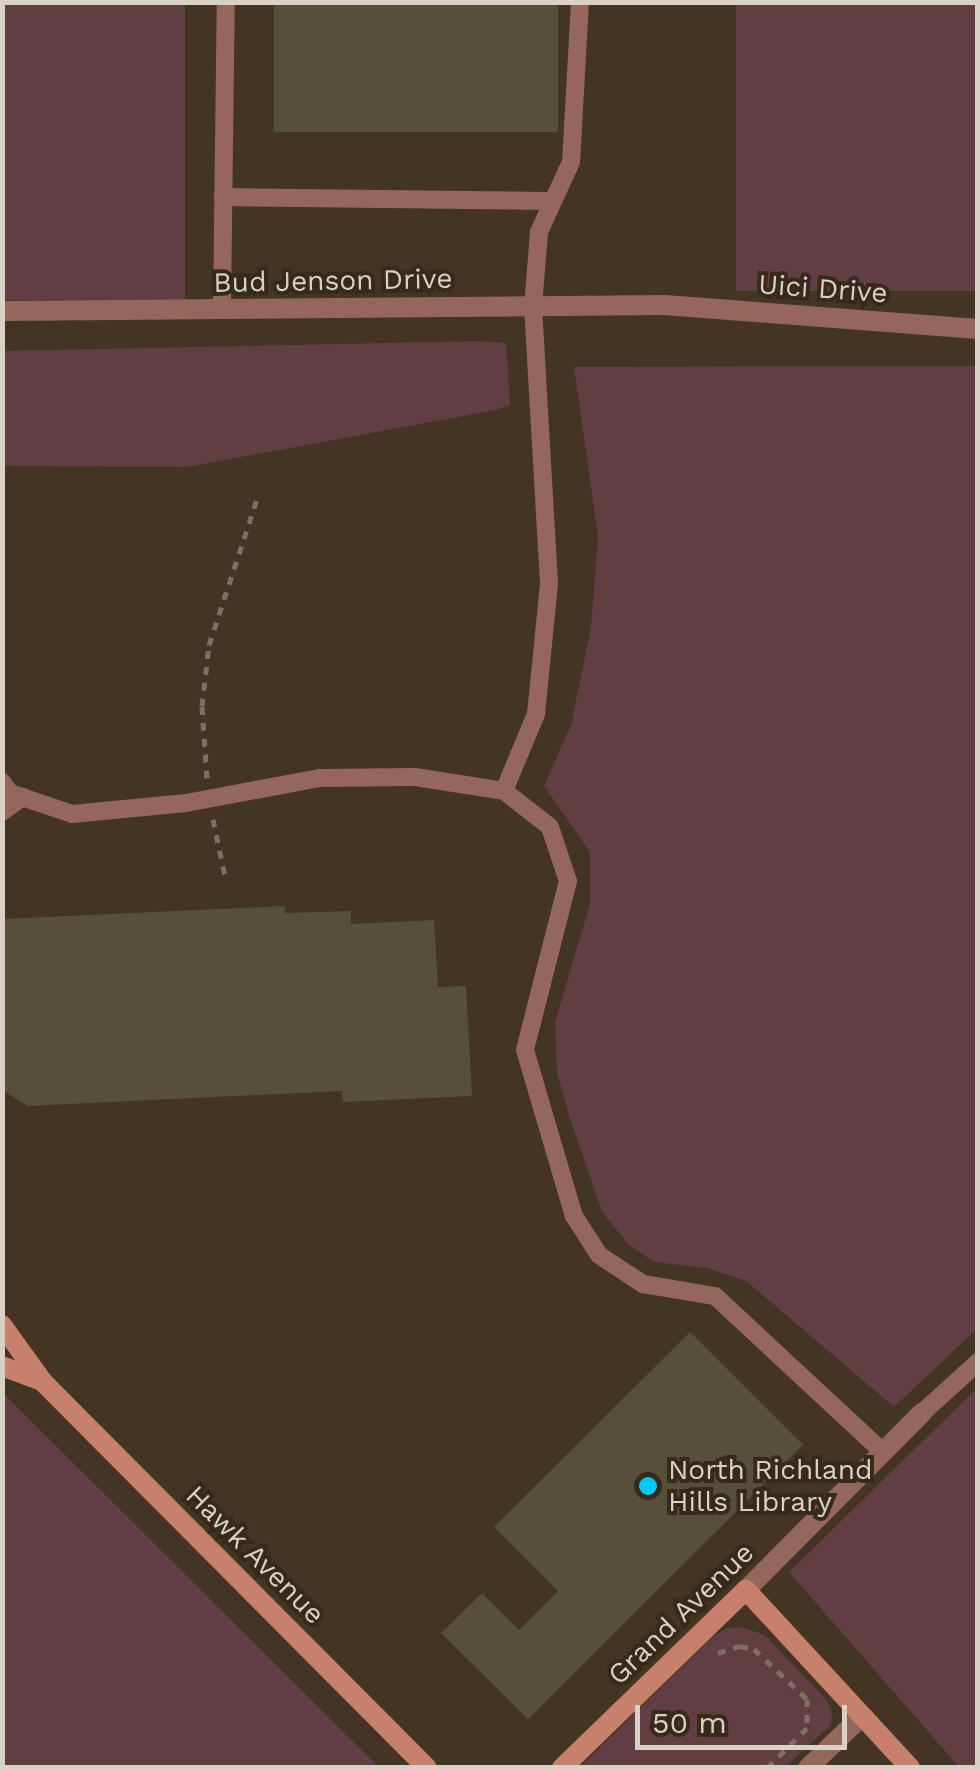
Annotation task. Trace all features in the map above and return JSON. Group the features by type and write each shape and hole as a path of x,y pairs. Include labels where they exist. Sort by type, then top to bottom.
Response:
{"street":[{"name":"Bud Jenson Drive","path":"2,311 665,305"},
{"name":"Uici Drive","path":"665,305 978,329"},
{"name":"Hawk Avenue","path":"2,1325 44,1382 428,1768"},
{"name":"Hawk Avenue","path":"2,1366 44,1382"},
{"name":"Grand Avenue","path":"562,1768 922,1413"},
{"path":"746,1590 910,1768"},
{"path":"808,1768 860,1718"}],"lane":[{"path":"222,310 226,2"},
{"path":"504,791 536,714 548,584 534,306 540,232 571,162 580,2"},
{"path":"224,197 553,202"},
{"path":"2,782 10,793 72,814 210,799 320,778 415,777 504,791 550,827 568,882 525,1050 574,1216 599,1255 642,1284 715,1296 883,1452"},
{"path":"2,812 23,798"},
{"path":"922,1413 978,1362"}],"path":[{"path":"224,876 210,799 202,706 210,645 257,500"},
{"path":"705,1666 725,1648 754,1649 807,1699 807,1728 767,1768"}],"shaded area":[{"path":"2,3 185,3 185,300 2,300"},
{"path":"736,3 977,3 977,291 736,291"},
{"path":"506,343 510,405 496,410 187,467 3,466 3,351"},
{"path":"977,366 977,1329 894,1407 746,1281 707,1268 654,1262 629,1245 602,1212 568,1112 557,1073 555,1022 590,904 590,852 544,786 571,725 591,627 598,536 574,367"},
{"path":"977,1388 978,1767 959,1767 789,1572"},
{"path":"3,1393 379,1767 3,1767"},
{"path":"742,1627 765,1635 827,1701 832,1712 831,1725 785,1767 580,1767 712,1637 727,1628"}],"building":[{"path":"274,2 558,2 558,132 274,132"},
{"path":"285,906 285,913 351,911 351,924 434,920 438,987 466,986 472,1096 343,1102 342,1091 28,1106 2,1090 2,919"},
{"name":"North Richland Hills Library","path":"690,1332 803,1445 528,1719 441,1633 482,1593 519,1630 558,1591 494,1527"}],"place":[{"name":"North Richland Hills Library","path":"648,1486"}]}
